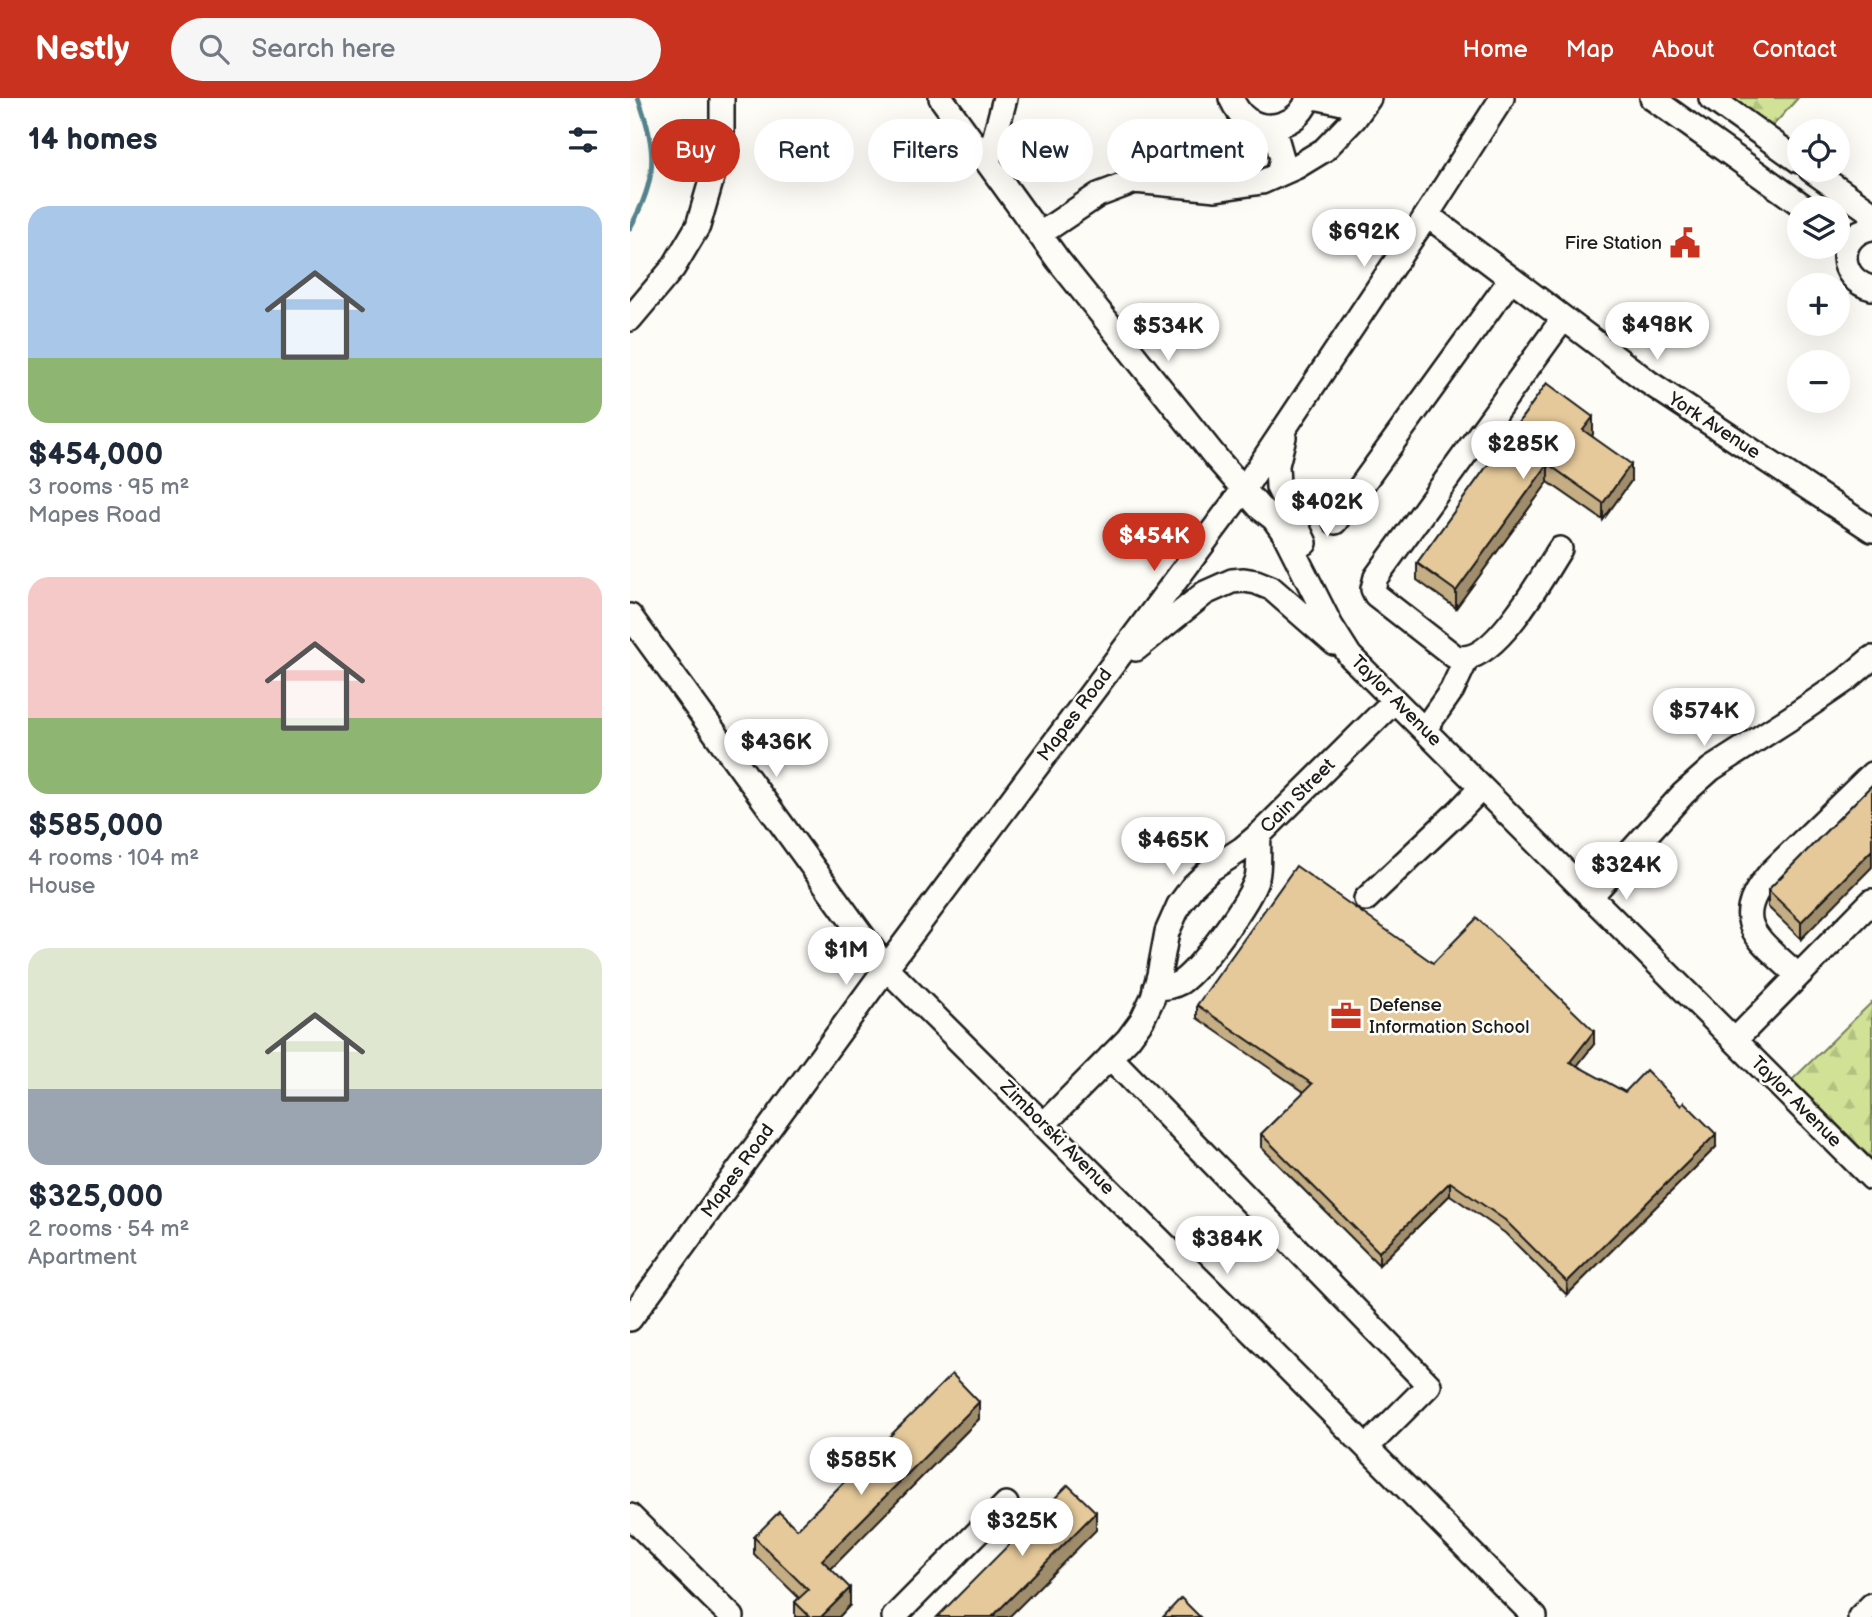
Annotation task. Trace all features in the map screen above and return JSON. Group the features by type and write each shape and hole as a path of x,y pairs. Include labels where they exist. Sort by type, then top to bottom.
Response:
{"street":[{"path":"630,319 673,268 698,226 722,143 722,98"},
{"name":"Taylor Avenue","path":"942,98 1058,260 1217,459 1260,508 1274,519 1350,656 1872,1178"},
{"path":"988,163 1004,98"},
{"path":"1231,98 1237,110 1247,120 1259,126 1273,127 1287,123 1298,115 1308,98"},
{"path":"1319,98 1352,105 1367,101"},
{"name":"Mapes Road","path":"630,1319 886,968 1244,489 1502,98"},
{"path":"1652,98 1789,196"},
{"path":"1711,98 1787,152"},
{"path":"1040,234 1098,195 1135,181 1216,188 1262,182 1296,167 1324,150 1354,119 1367,101"},
{"path":"1273,127 1282,158 1278,175"},
{"path":"1828,182 1872,213"},
{"name":"York Avenue","path":"1427,215 1648,382 1872,530"},
{"path":"1850,236 1872,228"},
{"path":"1844,259 1846,269 1853,279 1862,286 1872,288"},
{"path":"1335,522 1511,279"},
{"path":"1560,549 1518,613 1495,642 1477,655 1467,658 1454,656 1376,596 1373,585 1376,577 1563,319"},
{"path":"1288,422 1277,465 1278,487 1321,576 1350,656"},
{"path":"1099,682 1191,603 1205,593 1232,581 1256,582 1271,588 1350,656"},
{"name":"Zimborski Avenue","path":"630,616 886,968 1535,1617"},
{"path":"1424,730 1452,690 1467,658"},
{"path":"1590,897 1684,794 1712,769 1846,680 1872,658"},
{"name":"Cain Street","path":"1044,1125 1128,1039 1142,1020 1153,997 1167,932 1179,905 1193,886 1211,869 1259,835 1394,701"},
{"path":"1798,976 1757,935 1751,925 1748,912 1752,898 1771,872 1872,774"},
{"path":"1366,899 1481,788"},
{"path":"1155,988 1171,987 1183,981 1197,968 1243,905 1257,878 1259,835"},
{"path":"1735,1040 1872,901"},
{"path":"1110,1057 1429,1385 1367,1447"},
{"path":"894,1617 1006,1504"},
{"path":"630,1516 732,1617"},
{"path":"1860,1617 1872,1605"}],"green space":[{"path":"1727,98 1798,98 1769,130"},
{"path":"1872,1002 1872,1159 1792,1080"}],"building":[{"path":"1547,383 1593,417 1583,430 1631,464 1603,503 1548,464 1456,591 1417,563"},
{"path":"1872,785 1872,850 1801,922 1768,890"},
{"path":"1296,866 1433,963 1477,918 1594,1031 1570,1062 1625,1092 1646,1070 1681,1106 1684,1102 1716,1134 1567,1282 1505,1220 1450,1182 1379,1252 1261,1134 1312,1084 1197,1005"},
{"path":"952,1374 979,1402 822,1560 850,1588 821,1617 810,1617 795,1602 808,1590 754,1537 779,1512 797,1529"},
{"path":"1068,1485 1096,1512 992,1617 937,1617"},
{"path":"1181,1598 1200,1617 1163,1617"}],"waterway":[{"path":"630,228 645,195 652,164 649,134 638,98"}],"place":[{"name":"Fire Station","path":"1685,243"},
{"name":"Defense Information School","path":"1346,1016"}]}
